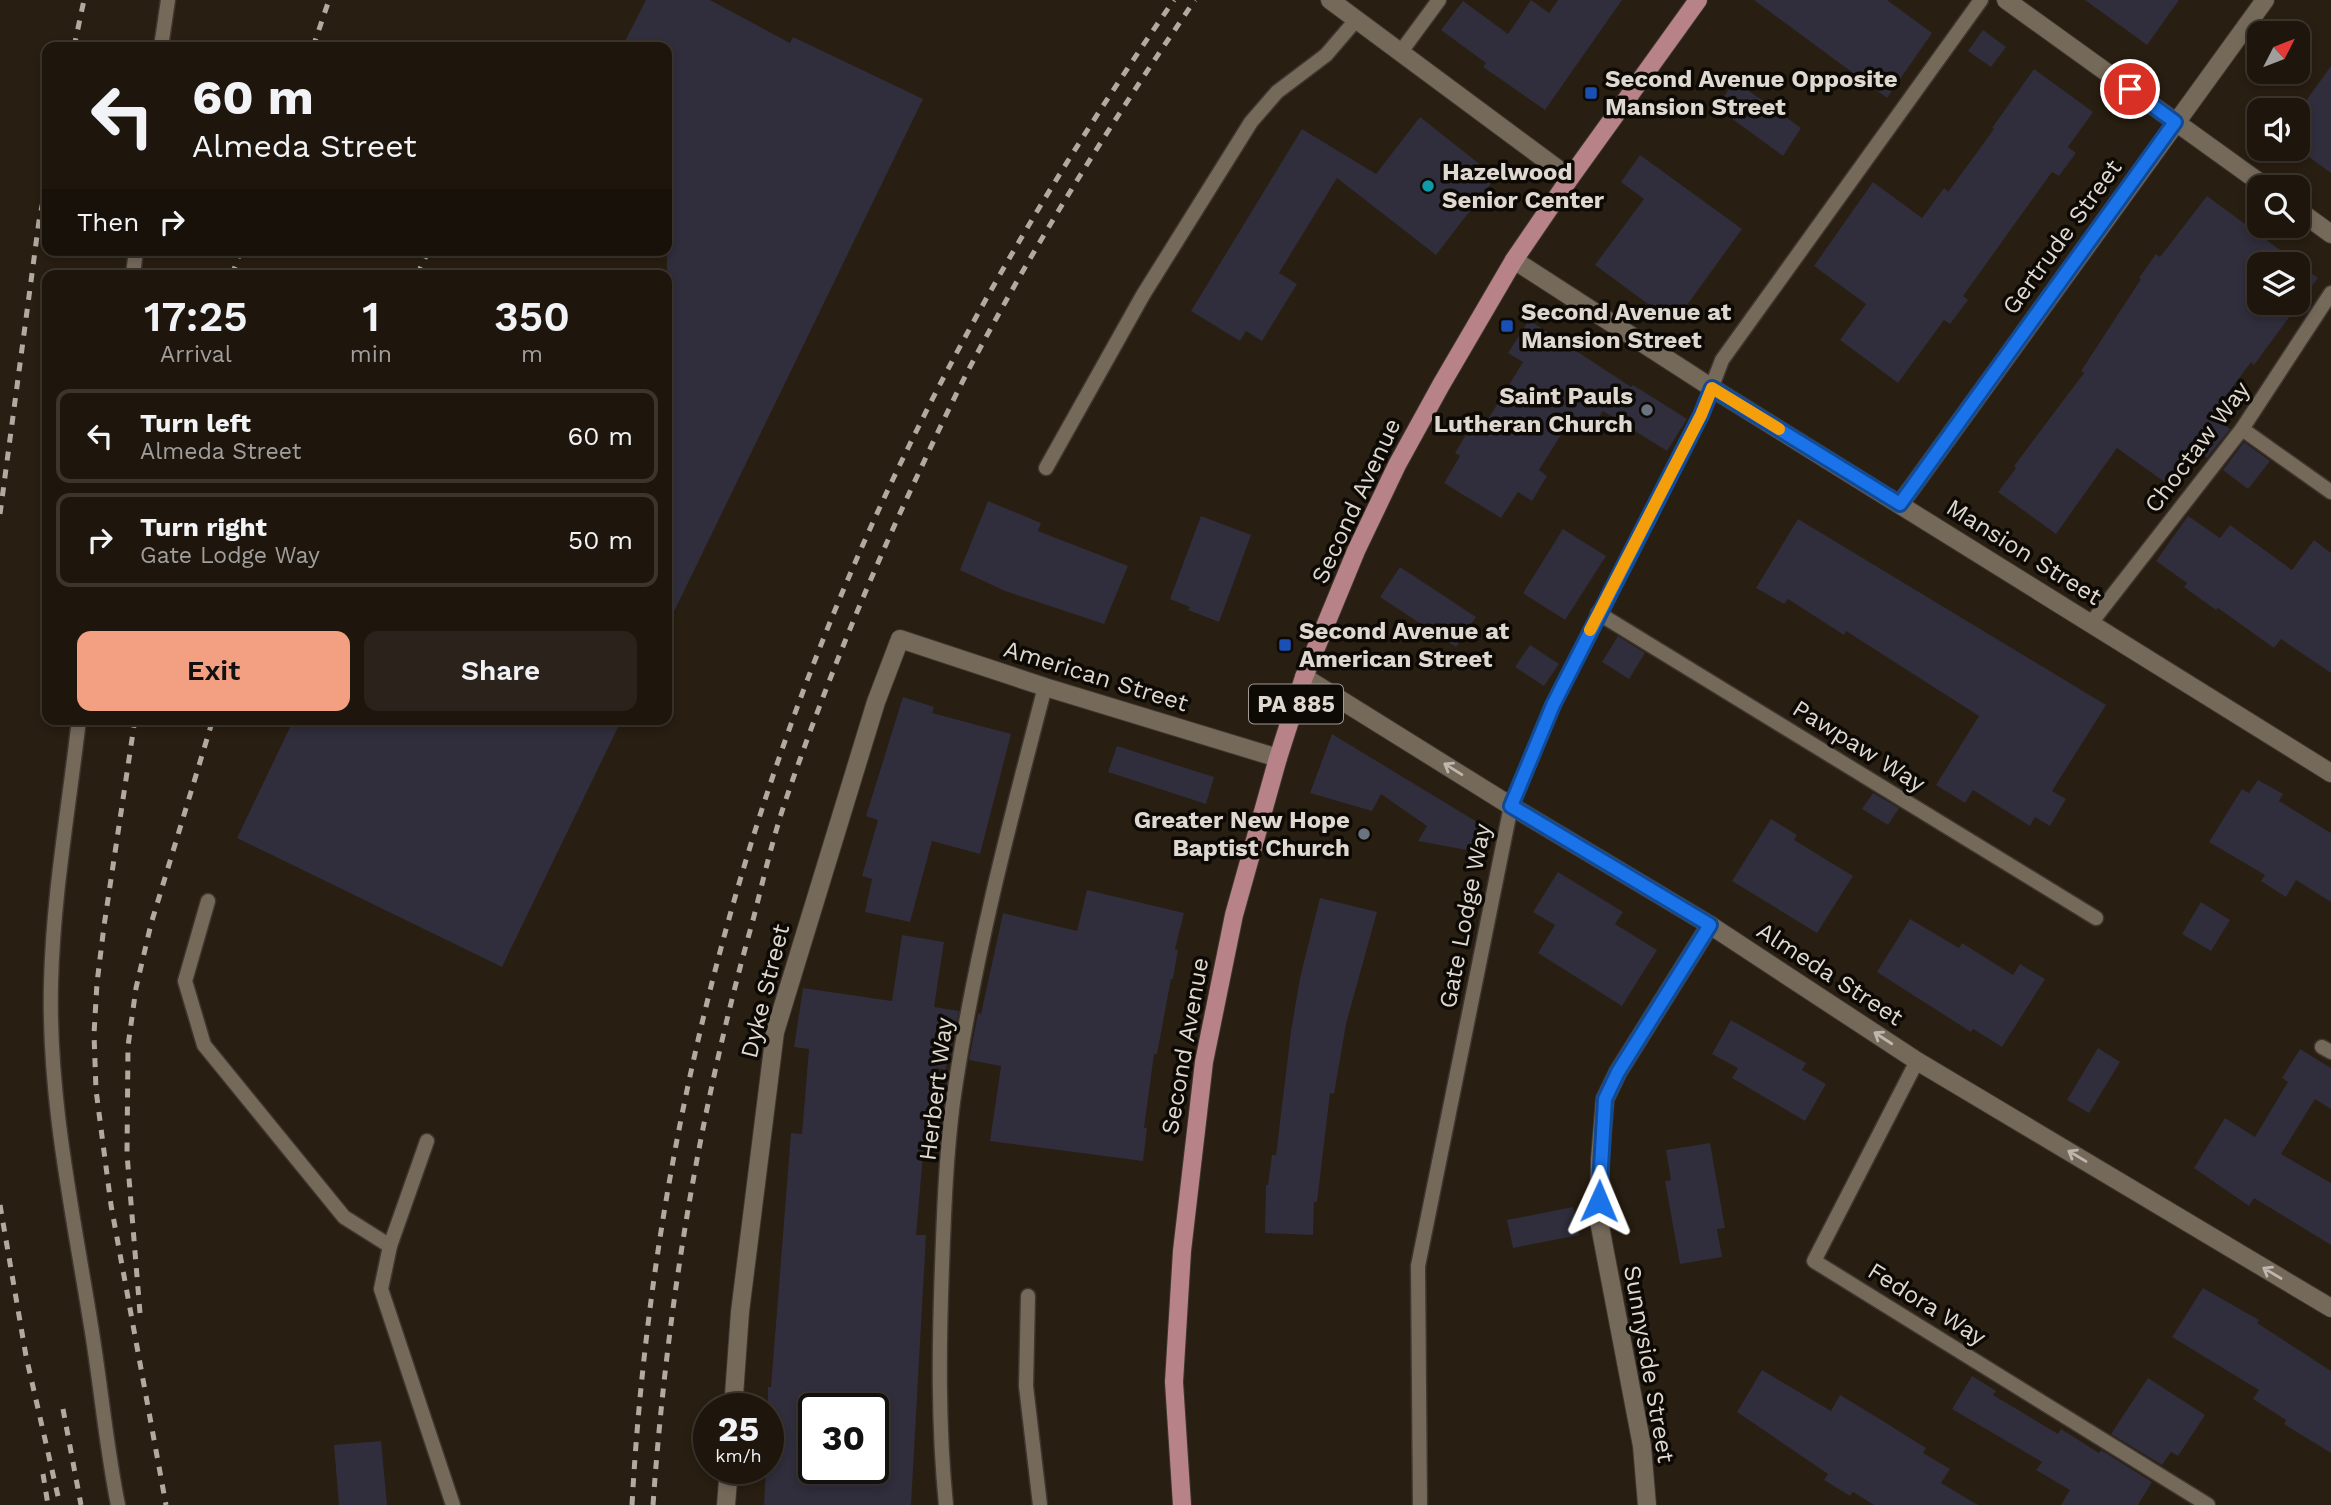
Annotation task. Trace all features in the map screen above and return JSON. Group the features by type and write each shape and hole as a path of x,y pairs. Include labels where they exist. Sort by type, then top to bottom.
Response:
{"main road":[{"name":"Second Avenue","path":"1182,1505 1174,1382 1182,1251 1193,1143 1218,988 1234,915 1304,677 1356,551 1397,465 1441,384 1514,260 1698,0"}],"street":[{"path":"1330,0 1570,178"},
{"path":"2006,0 2249,175"},
{"name":"Gertrude Street","path":"1900,504 2265,0"},
{"path":"2310,219 2331,234"},
{"name":"Mansion Street","path":"1514,260 1712,388 2331,773"},
{"name":"American Street","path":"900,639 1045,687 1278,758"},
{"name":"Dyke Street","path":"734,1393 740,1312 775,1032 876,702 900,639"},
{"name":"Almeda Street","path":"1304,677 1511,806 1710,925 1917,1060 2331,1308"},
{"name":"Sunnyside Street","path":"1647,1505 1642,1446 1599,1222 1605,1099 1618,1072 1710,925"},
{"path":"726,1505 728,1484"}],"lane":[{"path":"161,42 168,0"},
{"path":"1400,53 1440,0"},
{"name":"Gate Lodge Way","path":"1420,1505 1418,1266 1511,806 1553,705 1701,415 1723,360 1981,0"},
{"path":"1046,468 1143,295 1251,121 1277,92 1326,55 1356,20"},
{"name":"Choctaw Way","path":"2091,623 2242,429 2331,293"},
{"path":"2242,429 2331,492"},
{"name":"Pawpaw Way","path":"1598,613 2096,918"},
{"name":"Herbert Way","path":"946,1505 942,1470 939,1345 944,1220 953,1104 972,989 1004,841 1045,687"},
{"path":"78,725 53,934 52,1052 68,1189 118,1505"},
{"path":"208,901 185,981 204,1045 344,1217 390,1246"},
{"name":"Fedora Way","path":"1917,1060 1814,1261 2207,1505"},
{"path":"427,1141 390,1246 381,1289 453,1505"},
{"path":"1028,1297 1026,1387 1040,1505"}],"building":[{"path":"646,0 710,0 790,43 793,37 923,99 672,616 672,270 667,270 667,256 672,256 672,42 625,42"},
{"path":"1531,0 1549,13 1558,0 1622,0 1545,110 1483,67 1486,63 1441,30 1463,1 1508,34"},
{"path":"1754,0 1887,0 1932,33 1887,98"},
{"path":"2085,0 2179,0 2147,45"},
{"path":"1983,30 2006,47 1991,67 1968,51"},
{"path":"2331,66 2331,173 2310,158 2308,98"},
{"path":"2034,69 2093,112 2068,147 2076,153 2059,176 2052,172 1963,296 1968,300 1950,324 1944,320 1898,383 1840,340 1866,304 1814,266 1873,182 1922,218 1944,188 1948,192"},
{"path":"1735,81 1801,128 1783,156 1716,107"},
{"path":"1420,117 1496,177 1436,255 1337,178 1279,273 1297,284 1262,341 1246,331 1240,341 1191,311 1302,129 1376,174"},
{"path":"1640,155 1742,229 1674,323 1595,265 1644,199 1621,182"},
{"path":"2207,196 2247,226 2247,238 2264,238 2283,252 2247,252 2247,315 2291,315 2254,365 2251,362 2212,415 2230,429 2207,458 2193,447 2166,483 2117,448 2056,534 1998,492 2016,468 2014,466 2084,373 2081,371 2156,254 2160,257"},
{"path":"2310,272 2318,278 2310,289"},
{"path":"1529,320 1631,387 1633,385 1687,419 1667,451 1603,411 1588,434 1569,422 1539,470 1547,476 1532,501 1518,492 1501,518 1444,483 1460,456 1455,453 1470,428 1479,434 1523,362 1508,353"},
{"path":"2244,442 2270,461 2248,489 2223,470"},
{"path":"988,501 1041,523 1038,531 1128,566 1104,624 1005,591 960,570"},
{"path":"1201,516 1251,535 1219,622 1188,610 1190,607 1170,599"},
{"path":"2188,516 2220,538 2230,525 2292,570 2314,540 2331,553 2331,673 2281,639 2274,648 2184,587 2187,583 2156,561"},
{"path":"1798,519 2106,705 2052,791 2066,799 2050,826 2035,817 2030,826 1973,790 1965,803 1936,785 1979,716 1846,631 1844,635 1788,599 1784,604 1756,588"},
{"path":"1563,529 1606,556 1565,620 1523,593"},
{"path":"1400,567 1476,617 1456,647 1380,597"},
{"path":"1618,636 1645,653 1629,679 1602,662"},
{"path":"1530,645 1559,664 1544,686 1515,667"},
{"path":"903,697 934,707 932,713 1011,734 980,854 932,841 910,922 865,912 872,879 862,876 878,820 866,816"},
{"path":"291,725 619,725 502,967 237,838"},
{"path":"1332,734 1482,825 1477,852 1418,841 1427,826 1381,794 1372,811 1310,793"},
{"path":"1117,746 1214,777 1206,804 1108,772"},
{"path":"2258,780 2283,794 2279,801 2331,833 2331,902 2296,880 2286,897 2261,881 2265,875 2209,842 2242,789 2249,793"},
{"path":"1873,793 1899,808 1888,825 1862,809"},
{"path":"1771,819 1797,835 1794,840 1853,876 1817,933 1732,881"},
{"path":"1558,872 1623,912 1615,924 1657,950 1622,1006 1538,953 1555,925 1533,912"},
{"path":"1087,890 1184,913 1175,949 1178,950 1173,979 1157,1054 1154,1054 1144,1128 1147,1128 1143,1161 990,1141 1001,1066 969,1060 1003,913 1077,931"},
{"path":"1320,898 1377,912 1346,1024 1334,1094 1330,1093 1317,1202 1314,1202 1313,1235 1265,1233 1266,1185 1272,1155 1276,1155 1291,1031 1300,978"},
{"path":"2201,902 2230,920 2211,951 2182,934"},
{"path":"1910,919 1959,948 1962,943 2013,975 2020,964 2045,979 2002,1047 1973,1029 1971,1032 1877,972"},
{"path":"902,935 944,942 934,1007 959,1011 946,1070 936,1068 924,1144 916,1235 926,1235 911,1505 764,1505 765,1484 784,1484 784,1393 768,1393 768,1387 771,1387 791,1133 802,1134 809,1049 794,1047 803,988 892,1001"},
{"path":"1731,1020 1806,1063 1802,1070 1826,1084 1805,1121 1732,1078 1738,1068 1712,1054"},
{"path":"2098,1048 2120,1062 2089,1113 2067,1100"},
{"path":"2300,1049 2331,1068 2331,1109 2315,1099 2281,1154 2331,1183 2331,1245 2254,1198 2249,1206 2194,1168 2225,1118 2255,1137 2288,1082 2282,1078"},
{"path":"1710,1143 1725,1228 1717,1229 1722,1257 1680,1264 1665,1181 1671,1180 1666,1150"},
{"path":"1573,1207 1579,1235 1513,1248 1507,1220"},
{"path":"2203,1288 2259,1320 2257,1323 2331,1371 2331,1453 2284,1424 2286,1420 2253,1399 2259,1390 2172,1337"},
{"path":"1762,1370 1831,1411 1840,1395 1883,1421 1926,1448 1923,1453 1950,1469 1941,1483 1978,1505 1874,1505 1853,1492 1850,1496 1824,1480 1828,1474 1737,1412"},
{"path":"1972,1376 1996,1391 1993,1395 2058,1434 2061,1429 2152,1482 2138,1505 2061,1505 2070,1490 2036,1470 2042,1462 1952,1409"},
{"path":"2148,1378 2205,1415 2178,1456 2171,1452 2162,1465 2111,1434"},
{"path":"381,1441 387,1505 339,1505 334,1445"}],"railway":[{"path":"75,42 84,0"},
{"path":"315,42 329,0"},
{"path":"632,1505 643,1368 661,1232 686,1097 717,963 755,830 800,700 851,573 937,390 999,275 1066,163 1174,0"},
{"path":"653,1505 667,1357 701,1137 734,992 768,861 799,762 878,563 966,375 1059,209 1195,0"},
{"path":"0,514 42,206"},
{"path":"234,270 239,256"},
{"path":"419,270 426,256"},
{"path":"134,725 97,983 94,1034 96,1090 111,1205 166,1505"},
{"path":"140,1313 127,1154 128,1046 136,988 151,924 211,725"},
{"path":"0,1205 26,1356 60,1505"},
{"path":"63,1409 81,1505"},
{"path":"43,1474 48,1505"}],"slow traffic":[{"path":"1590,630 1701,415 1712,388 1779,429"}],"place":[{"name":"Second Avenue Opposite Mansion Street","path":"1591,93"},
{"name":"Hazelwood Senior Center","path":"1428,186"},
{"name":"Second Avenue at Mansion Street","path":"1507,326"},
{"name":"Saint Pauls Lutheran Church","path":"1647,410"},
{"name":"Second Avenue at American Street","path":"1285,645"},
{"name":"Greater New Hope Baptist Church","path":"1364,834"}],"route":[{"path":"1599,1201 1605,1099 1618,1072 1710,925 1511,806 1553,705 1701,415 1712,388 1900,504 2175,122 2130,89"}]}
